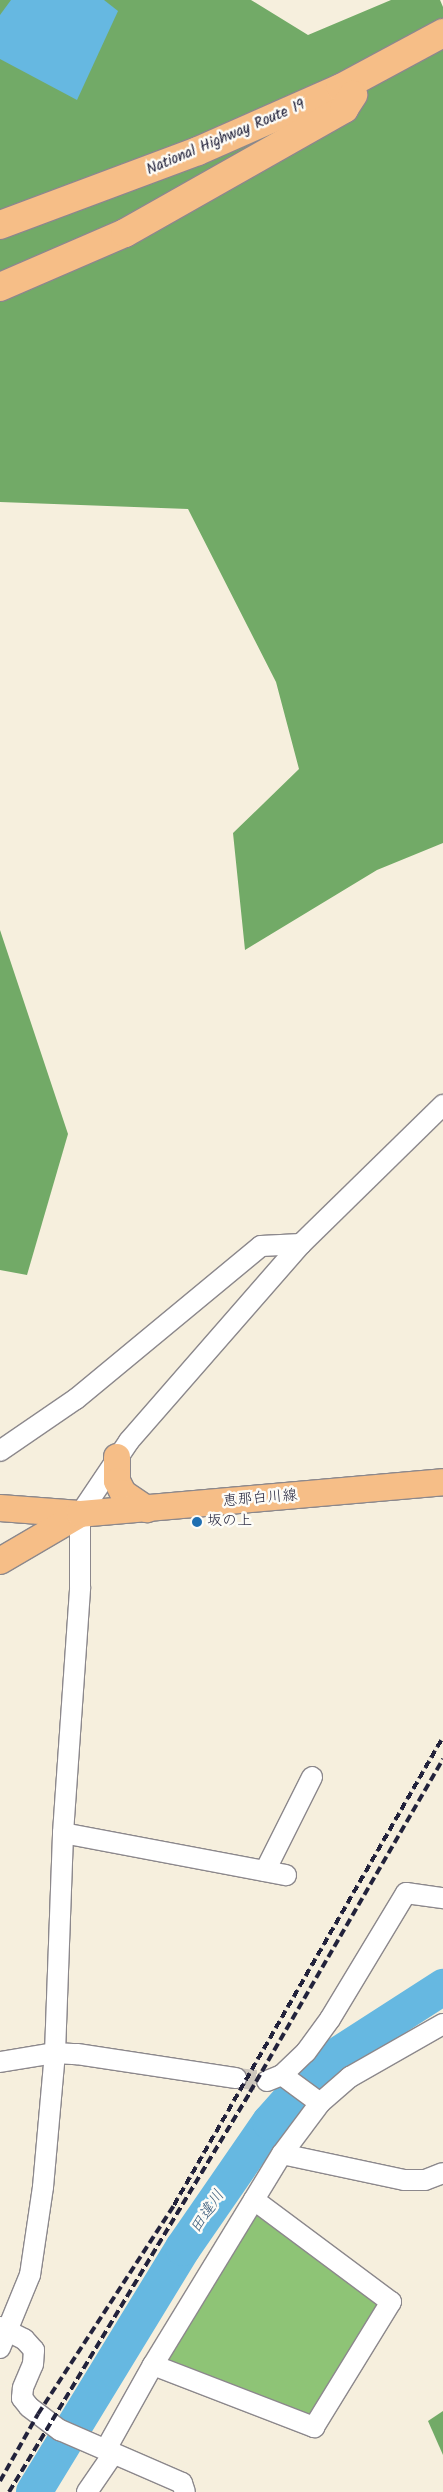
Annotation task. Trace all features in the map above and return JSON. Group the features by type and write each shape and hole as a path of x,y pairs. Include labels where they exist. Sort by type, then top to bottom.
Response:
{"highway":[{"name":"National Highway Route 19","path":"0,225 198,151 341,88 443,33"},
{"name":"National Highway Route 19","path":"0,236 204,161 353,95 443,45"},
{"path":"0,207 99,178 214,136 370,64 387,64"},
{"path":"0,287 124,233 344,109 353,95"}],"main road":[{"path":"117,1457 117,1480 123,1493 147,1509"},
{"name":"恵那白川線","path":"0,1561 80,1514 443,1482"},
{"path":"0,1508 80,1514"}],"street":[{"path":"185,2492 182,2483 60,2430 22,2398 33,2364 34,2350 24,2339 3,2336 30,2275 37,2246 55,2052 63,1833 80,1588 80,1514 117,1457 301,1244 443,1105"},
{"path":"0,1451 76,1399 261,1246 301,1244"},
{"path":"265,1871 312,1777"},
{"path":"63,1833 286,1875"},
{"path":"320,2103 274,2078 306,2052 330,2019 406,1894 443,1898"},
{"path":"87,2492 153,2365 282,2154 320,2103 350,2077 443,2024"},
{"path":"0,2062 55,2052 137,2061 236,2078"},
{"path":"282,2154 404,2180 425,2180 443,2173"},
{"path":"153,2365 314,2427 391,2302 254,2200"}],"green space":[{"path":"0,0 251,0 308,35 391,0 440,0 443,7 443,843 377,870 245,950 233,833 299,769 276,682 188,509 0,502"},
{"path":"0,930 68,1134 27,1275 0,1270"},
{"path":"259,2210 382,2302 310,2419 167,2361"},
{"path":"443,2411 443,2455 428,2421"}],"water":[{"path":"11,0 104,0 118,11 77,100 0,59 0,15"}],"waterway":[{"name":"田違川","path":"34,2492 183,2248 270,2122 319,2067 443,1987"}],"tunnel":[{"path":"236,2078 267,2081"}],"railway":[{"path":"0,2481 38,2414 174,2205 443,1737"},
{"path":"9,2492 250,2092 443,1759"}],"place":[{"name":"坂の上","path":"197,1522"}]}
